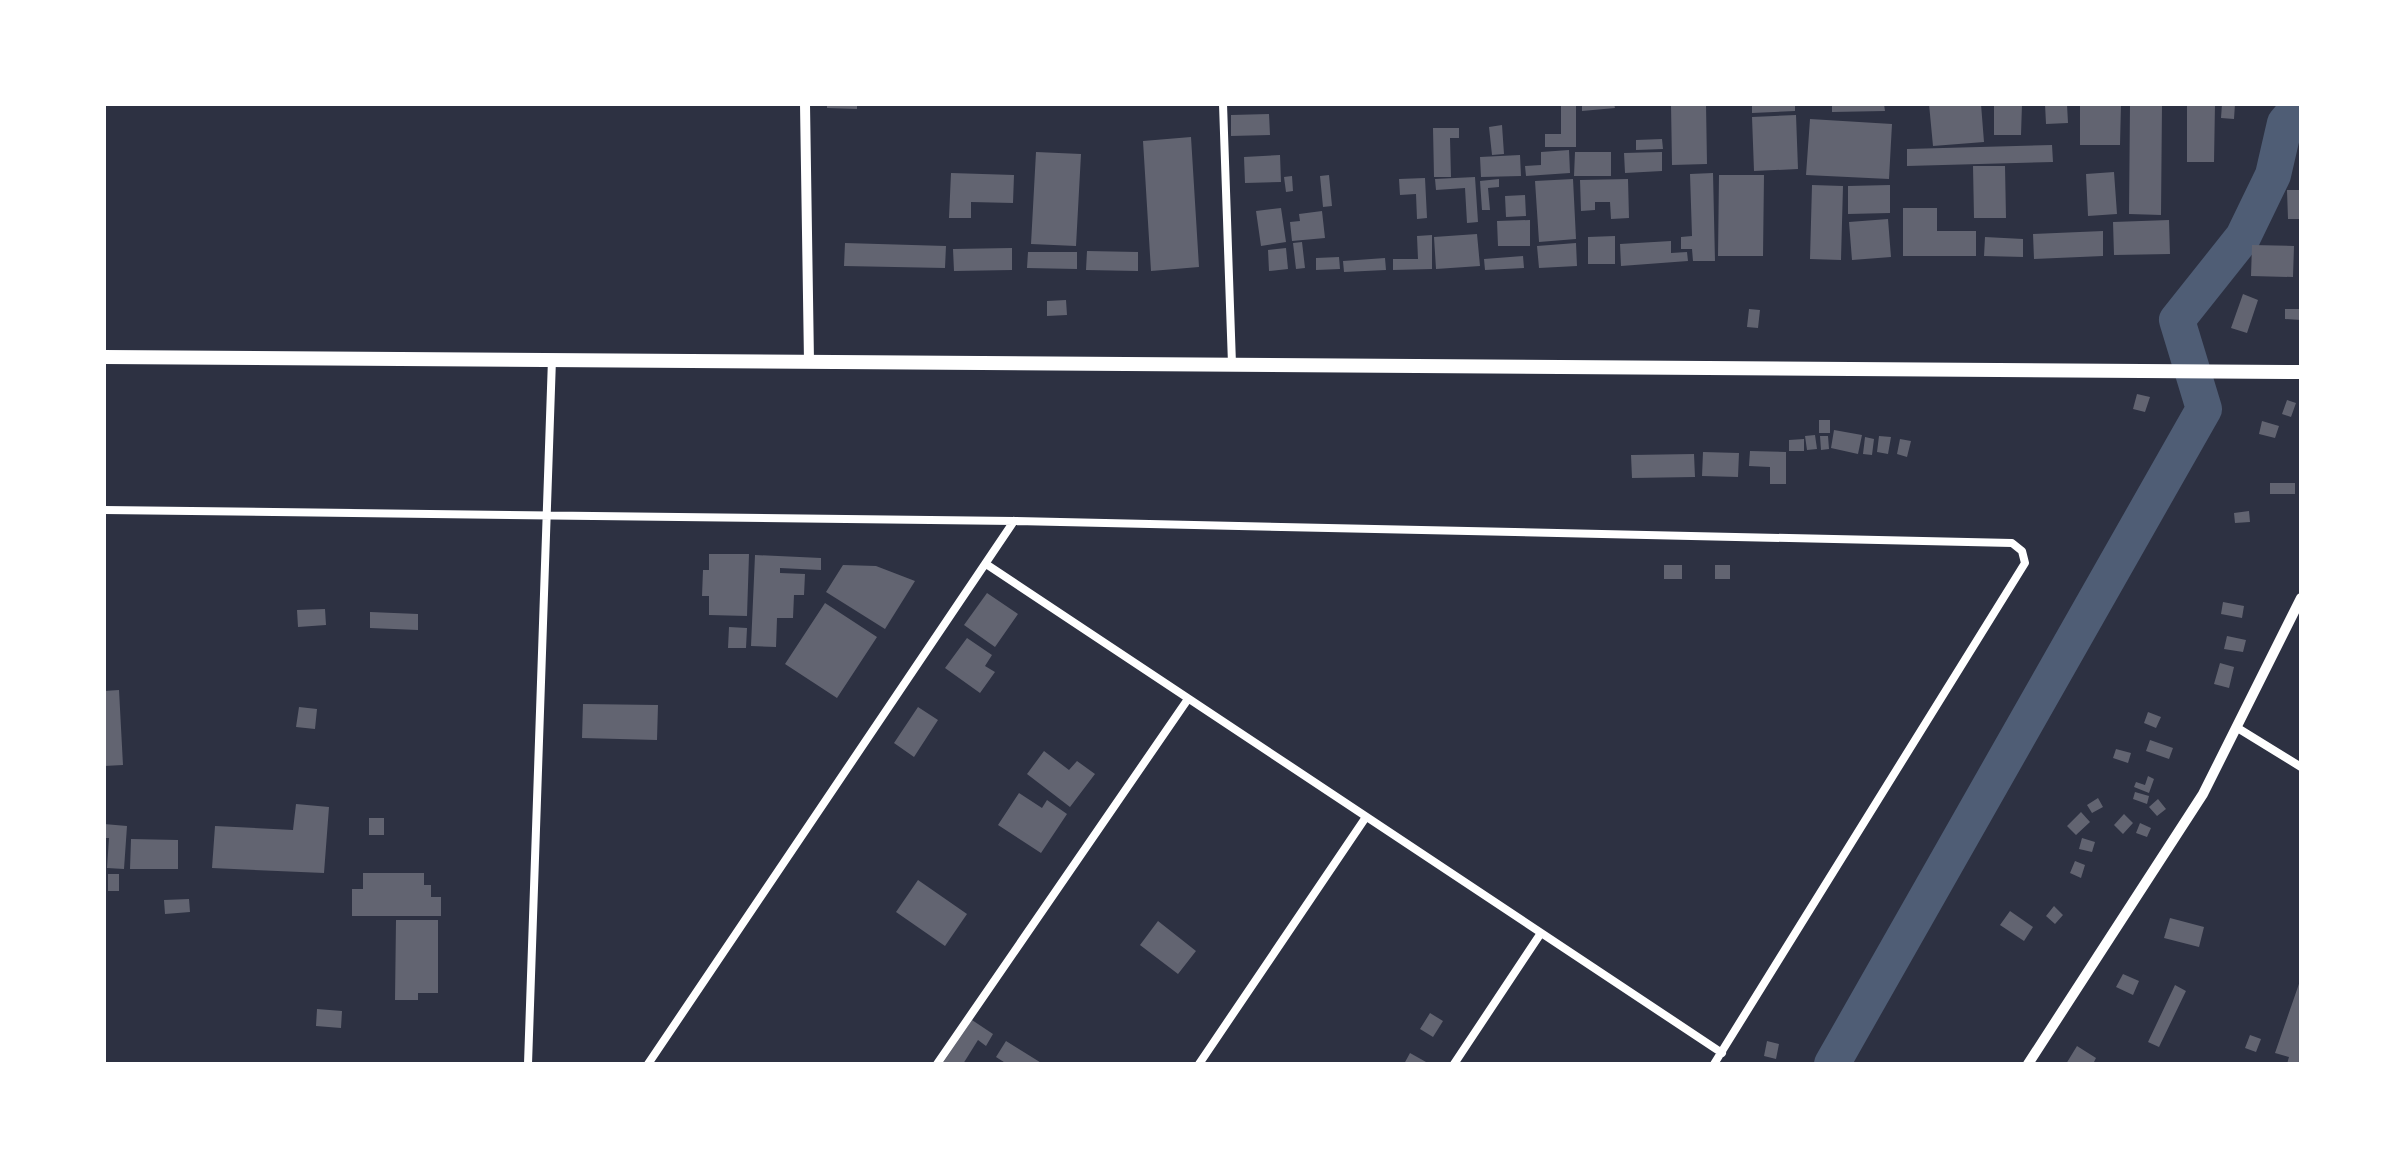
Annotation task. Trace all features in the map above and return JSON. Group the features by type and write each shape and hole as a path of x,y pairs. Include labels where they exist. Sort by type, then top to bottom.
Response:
{"highway":[{"path":"104,357 2301,372"}],"street":[{"path":"805,104 809,361"},
{"path":"1223,104 1232,364"},
{"path":"528,1064 552,359"},
{"path":"104,510 1014,521 2012,543 2022,551 2025,563 1714,1064"},
{"path":"648,1064 1014,521"},
{"path":"986,564 1722,1053"},
{"path":"2028,1064 2203,794 2301,598"},
{"path":"937,1064 1188,699"},
{"path":"2236,727 2301,767"},
{"path":"1199,1064 1366,817"},
{"path":"1454,1064 1541,933"}],"building":[{"path":"827,104 857,104 857,109 827,108"},
{"path":"1561,104 1576,104 1576,147 1545,147 1545,134 1561,134"},
{"path":"1582,104 1614,104 1615,108 1582,111"},
{"path":"1671,104 1706,104 1707,164 1672,165"},
{"path":"1752,104 1795,104 1795,111 1752,113"},
{"path":"1832,104 1884,104 1885,111 1832,112"},
{"path":"1929,104 1981,104 1984,142 1933,146"},
{"path":"1994,104 2022,104 2021,135 1994,135"},
{"path":"2045,104 2067,104 2068,123 2046,124"},
{"path":"2080,104 2121,104 2120,145 2080,145"},
{"path":"2130,104 2162,104 2161,215 2129,214"},
{"path":"2187,104 2215,104 2214,162 2187,162"},
{"path":"2222,104 2235,104 2234,119 2221,118"},
{"path":"1269,114 1270,135 1231,136 1231,115"},
{"path":"1796,115 1798,169 1754,171 1752,117"},
{"path":"1810,119 1892,124 1889,179 1806,175"},
{"path":"1502,125 1504,154 1492,155 1489,127"},
{"path":"1433,128 1459,128 1459,138 1450,138 1451,177 1434,177"},
{"path":"1191,137 1199,267 1151,271 1143,141"},
{"path":"1662,139 1663,149 1636,150 1636,140"},
{"path":"2052,145 2053,162 1907,166 1907,149"},
{"path":"1569,150 1570,173 1526,176 1525,166 1541,165 1541,152"},
{"path":"1036,152 1081,154 1076,246 1031,244"},
{"path":"1575,152 1611,152 1611,176 1574,176"},
{"path":"1662,152 1662,171 1625,173 1624,153"},
{"path":"1280,155 1281,182 1245,183 1244,157"},
{"path":"1520,155 1521,176 1481,177 1480,157"},
{"path":"1973,166 2005,166 2006,218 1974,218"},
{"path":"2114,172 2117,214 2088,216 2086,174"},
{"path":"951,173 1014,175 1013,203 971,202 971,218 949,218"},
{"path":"1713,173 1715,261 1693,261 1692,249 1681,249 1681,237 1692,236 1690,174"},
{"path":"1329,175 1332,206 1323,207 1320,176"},
{"path":"1719,175 1764,175 1763,256 1718,256"},
{"path":"1292,176 1293,191 1286,192 1284,177"},
{"path":"1475,177 1478,222 1467,223 1465,188 1436,190 1435,179"},
{"path":"1425,178 1427,218 1417,219 1416,194 1400,195 1399,179"},
{"path":"1499,179 1499,187 1488,188 1490,210 1482,210 1480,181"},
{"path":"1573,179 1576,239 1539,242 1535,181"},
{"path":"1628,179 1629,218 1611,219 1610,202 1595,202 1595,210 1581,211 1580,180"},
{"path":"1812,185 1843,186 1841,260 1810,259"},
{"path":"1890,185 1890,213 1848,214 1848,186"},
{"path":"2287,190 2301,190 2301,219 2288,219"},
{"path":"1525,195 1526,216 1506,217 1505,196"},
{"path":"1281,208 1286,242 1261,246 1256,211"},
{"path":"1903,208 1937,208 1937,231 1976,231 1976,256 1903,256"},
{"path":"1322,211 1325,238 1292,241 1290,222 1300,221 1299,214"},
{"path":"1888,219 1891,257 1852,260 1849,222"},
{"path":"1530,220 1530,246 1498,246 1497,221"},
{"path":"2169,220 2170,254 2114,255 2113,222"},
{"path":"2103,231 2103,256 2034,259 2033,234"},
{"path":"1477,234 1480,266 1436,269 1434,237"},
{"path":"1432,235 1432,269 1393,270 1393,259 1418,259 1417,236"},
{"path":"1615,236 1615,264 1588,264 1588,237"},
{"path":"1985,237 2023,239 2023,257 1984,256"},
{"path":"1671,241 1671,253 1687,252 1688,261 1621,266 1620,244"},
{"path":"1302,242 1305,268 1296,269 1293,243"},
{"path":"845,243 946,246 945,268 844,266"},
{"path":"1576,243 1577,266 1539,268 1537,246"},
{"path":"2252,245 2294,246 2293,277 2251,276"},
{"path":"1012,248 1012,270 954,271 953,249"},
{"path":"1286,248 1288,269 1269,271 1268,250"},
{"path":"1087,251 1138,252 1138,271 1086,270"},
{"path":"1028,252 1077,252 1077,269 1027,268"},
{"path":"1523,256 1524,268 1485,270 1484,259"},
{"path":"1339,257 1340,269 1316,270 1316,258"},
{"path":"1385,258 1386,270 1344,272 1343,261"},
{"path":"2243,294 2258,300 2247,333 2231,328"},
{"path":"1066,300 1067,315 1047,316 1047,301"},
{"path":"1749,309 1760,310 1758,328 1747,327"},
{"path":"2285,309 2301,309 2301,320 2285,319"},
{"path":"2137,394 2150,397 2145,412 2133,409"},
{"path":"2287,400 2296,403 2291,417 2282,414"},
{"path":"1819,420 1830,420 1830,433 1819,433"},
{"path":"2262,421 2279,426 2275,438 2259,434"},
{"path":"1834,430 1862,435 1858,454 1831,448"},
{"path":"1815,435 1817,449 1807,450 1805,436"},
{"path":"1820,436 1828,436 1829,449 1821,450"},
{"path":"1879,436 1891,437 1888,454 1877,452"},
{"path":"1865,437 1874,439 1872,455 1863,454"},
{"path":"1804,439 1804,451 1789,451 1789,440"},
{"path":"1900,439 1911,441 1907,457 1897,454"},
{"path":"1750,451 1786,452 1786,484 1770,484 1770,467 1749,466"},
{"path":"1703,452 1739,453 1738,477 1702,476"},
{"path":"1694,454 1695,477 1632,478 1631,455"},
{"path":"2270,483 2295,483 2295,494 2270,494"},
{"path":"2249,511 2250,522 2235,523 2234,513"},
{"path":"709,554 749,554 747,616 709,615 709,596 702,596 703,570 709,570"},
{"path":"755,555 821,558 821,570 780,568 780,573 805,574 804,595 794,595 793,618 777,618 776,647 751,646"},
{"path":"843,565 876,566 915,581 885,629 826,592"},
{"path":"1664,565 1682,565 1682,579 1664,579"},
{"path":"1715,565 1730,565 1730,579 1715,579"},
{"path":"987,593 1018,614 995,647 964,625"},
{"path":"2223,602 2244,606 2242,618 2221,614"},
{"path":"825,603 877,637 837,698 785,664"},
{"path":"325,609 326,625 298,627 297,610"},
{"path":"370,612 418,614 418,630 370,628"},
{"path":"729,627 747,628 746,648 728,648"},
{"path":"2227,636 2246,640 2243,652 2224,649"},
{"path":"967,638 992,655 985,666 995,672 980,693 945,668"},
{"path":"2220,663 2234,667 2229,688 2214,684"},
{"path":"119,690 123,765 104,766 104,691"},
{"path":"583,704 658,705 657,740 582,738"},
{"path":"299,707 317,709 315,729 296,727"},
{"path":"918,707 938,720 914,757 894,743"},
{"path":"2148,712 2161,717 2156,728 2144,723"},
{"path":"2150,740 2173,748 2169,759 2146,751"},
{"path":"2116,749 2131,753 2128,763 2113,758"},
{"path":"1044,751 1069,770 1077,761 1095,774 1070,807 1027,774"},
{"path":"2148,776 2154,779 2149,793 2134,787 2136,782 2145,785"},
{"path":"2135,792 2149,796 2147,804 2133,799"},
{"path":"1019,793 1042,808 1047,800 1067,814 1041,853 998,825"},
{"path":"2098,798 2103,807 2092,813 2087,805"},
{"path":"2158,799 2166,809 2157,816 2149,807"},
{"path":"296,804 329,807 324,873 212,868 215,826 293,830"},
{"path":"2081,812 2090,822 2076,835 2067,826"},
{"path":"2124,814 2133,823 2123,834 2114,825"},
{"path":"369,818 384,818 384,835 369,835"},
{"path":"2140,823 2151,828 2147,837 2136,833"},
{"path":"104,824 127,826 124,869 107,868 109,838 104,838"},
{"path":"2082,838 2095,842 2092,852 2079,849"},
{"path":"131,839 178,840 178,869 130,869"},
{"path":"2075,861 2085,865 2081,878 2070,873"},
{"path":"363,873 424,873 424,885 431,885 431,897 441,897 441,916 352,916 352,889 363,889"},
{"path":"108,874 119,874 119,891 108,891"},
{"path":"918,880 967,914 945,946 896,912"},
{"path":"189,899 190,912 165,914 164,900"},
{"path":"2054,906 2063,915 2055,924 2046,916"},
{"path":"2010,911 2033,927 2024,941 2000,925"},
{"path":"2170,918 2204,927 2199,947 2164,938"},
{"path":"396,920 438,920 438,993 418,993 418,1000 395,1000"},
{"path":"1158,921 1196,951 1178,974 1140,945"},
{"path":"2123,974 2139,981 2133,995 2116,987"},
{"path":"2301,978 2301,1064 2287,1064 2289,1057 2275,1053"},
{"path":"2175,985 2186,991 2159,1047 2148,1042"},
{"path":"317,1009 342,1011 341,1028 316,1026"},
{"path":"1430,1013 1443,1021 1433,1037 1420,1029"},
{"path":"972,1020 993,1034 986,1046 978,1040 963,1064 942,1064"},
{"path":"2250,1035 2261,1039 2256,1052 2245,1048"},
{"path":"1006,1041 1043,1064 1007,1064 996,1057"},
{"path":"1767,1041 1779,1044 1776,1059 1764,1056"},
{"path":"2077,1046 2096,1058 2093,1064 2066,1064"},
{"path":"1410,1053 1426,1062 1425,1064 1404,1064"}],"waterway":[{"path":"1832,1064 2204,409 2177,320 2243,237 2273,175 2285,123 2301,104"}]}
